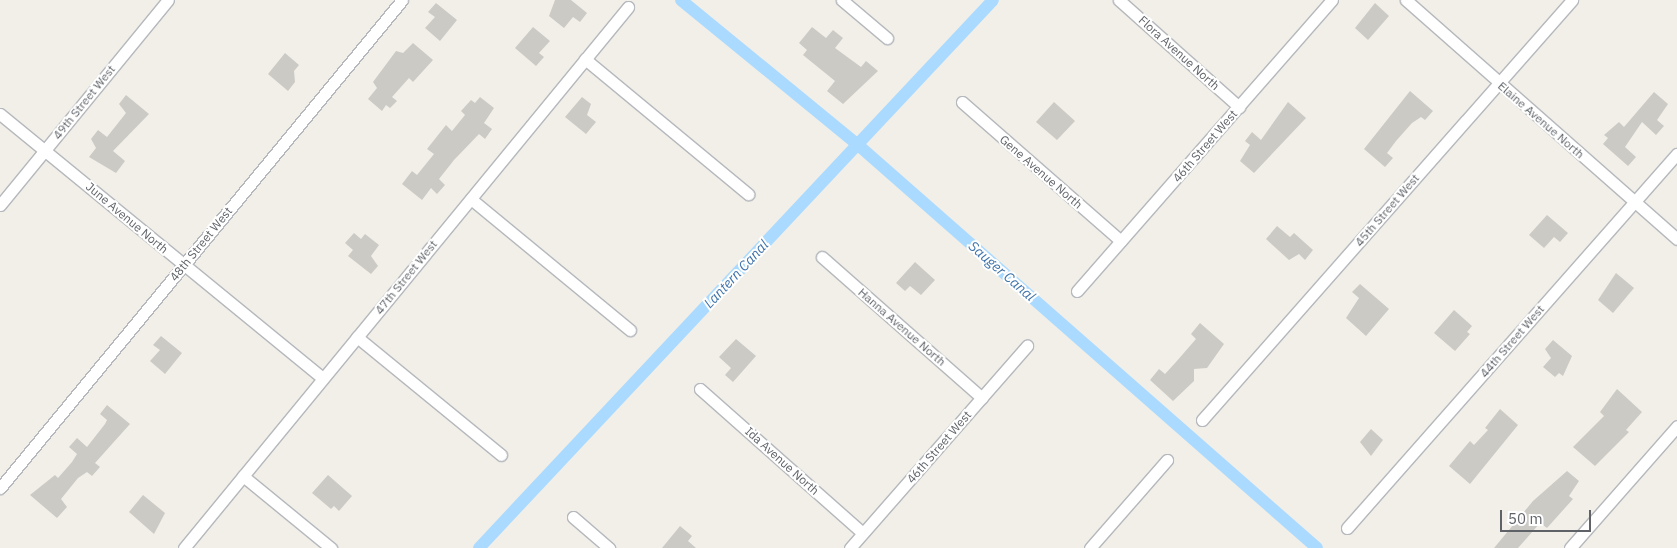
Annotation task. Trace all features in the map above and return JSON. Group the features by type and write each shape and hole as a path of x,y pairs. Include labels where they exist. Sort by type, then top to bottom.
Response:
{"street":[{"name":"49th Street West","path":"0,205 168,0"},
{"name":"48th Street West","path":"0,488 402,0"},
{"path":"842,0 887,38"},
{"name":"Flora Avenue North","path":"1119,0 1239,107"},
{"name":"46th Street West","path":"1077,291 1332,0"},
{"name":"Elaine Avenue North","path":"1406,0 1677,239"},
{"name":"45th Street West","path":"1202,420 1572,0"},
{"name":"47th Street West","path":"184,548 628,7"},
{"path":"585,59 748,194"},
{"name":"Gene Avenue North","path":"962,102 1121,241"},
{"name":"June Avenue North","path":"0,114 323,378"},
{"name":"44th Street West","path":"1347,528 1677,154"},
{"path":"471,199 630,330"},
{"name":"Hanna Avenue North","path":"822,257 982,398"},
{"path":"357,337 501,455"},
{"name":"46th Street West","path":"850,548 1028,346"},
{"name":"Ida Avenue North","path":"700,389 863,533"},
{"path":"1570,548 1677,426"},
{"path":"1090,548 1167,460"},
{"path":"243,476 330,548"},
{"path":"573,517 609,548"}],"building":[{"path":"555,0 571,0 587,13 580,22 573,17 564,28 549,16"},
{"path":"436,3 457,20 440,41 425,28 435,17 428,12"},
{"path":"1375,3 1389,16 1368,40 1355,28"},
{"path":"533,27 550,41 539,53 544,57 536,66 515,48"},
{"path":"812,27 826,38 833,30 843,38 835,48 861,67 866,61 878,71 843,104 827,91 835,81 803,55 807,50 799,43"},
{"path":"413,43 433,60 413,82 409,78 392,97 397,101 390,108 386,105 382,111 368,99 377,88 373,82 396,51 403,53"},
{"path":"285,53 299,65 294,71 295,82 288,91 268,74"},
{"path":"1410,91 1433,111 1425,120 1421,117 1412,123 1396,141 1387,153 1393,158 1385,167 1364,149"},
{"path":"1654,92 1668,104 1657,120 1664,126 1656,135 1642,122 1625,147 1636,157 1628,166 1603,144 1608,138 1604,135 1619,122 1624,127"},
{"path":"126,95 149,114 113,151 125,161 116,173 89,157 96,148 91,139 98,130 107,137 126,113 119,104"},
{"path":"480,97 494,108 484,123 492,129 485,139 479,134 454,160 439,179 445,185 437,194 431,188 422,200 402,184 412,171 417,175 434,154 427,149 446,125 452,131 465,115 461,111 471,100 475,103"},
{"path":"582,97 591,104 587,115 596,122 586,134 565,117"},
{"path":"1054,102 1075,121 1057,140 1036,122"},
{"path":"1288,102 1306,118 1254,173 1240,161 1250,145 1245,141 1252,132 1261,140"},
{"path":"1547,215 1568,233 1560,242 1554,237 1544,248 1529,235"},
{"path":"1277,226 1290,237 1294,233 1313,250 1305,260 1299,254 1289,260 1266,239"},
{"path":"354,233 361,239 365,234 379,245 371,256 378,266 371,274 348,256 353,250 345,243"},
{"path":"915,262 935,280 921,295 910,286 905,291 896,283"},
{"path":"1616,273 1634,288 1613,313 1598,300"},
{"path":"1360,284 1389,309 1366,336 1346,318 1359,298 1352,292"},
{"path":"1454,310 1472,326 1467,332 1470,334 1455,351 1434,333"},
{"path":"1200,323 1224,344 1207,368 1194,369 1194,381 1173,401 1150,380 1159,369 1165,374 1176,362 1196,339 1191,334"},
{"path":"161,336 182,353 165,374 150,361 160,350 153,345"},
{"path":"736,339 756,356 733,382 725,375 731,368 719,357"},
{"path":"1553,340 1572,356 1563,376 1559,373 1555,377 1543,367 1551,358 1545,349"},
{"path":"1617,389 1642,412 1626,430 1629,432 1595,466 1573,447 1604,416 1600,412"},
{"path":"107,405 130,424 95,463 100,467 92,476 87,472 78,478 61,499 67,507 57,518 30,495 55,475 58,478 72,462 77,454 69,447 77,438 87,447 107,420 100,414"},
{"path":"1500,409 1518,425 1470,484 1449,466 1470,441 1474,445 1488,430 1485,428"},
{"path":"1371,429 1383,440 1371,456 1360,442"},
{"path":"1567,471 1579,481 1569,496 1573,499 1547,528 1540,523 1518,548 1494,548 1533,501"},
{"path":"328,475 352,496 339,511 334,506 331,509 312,493"},
{"path":"143,495 165,513 154,534 129,512"},
{"path":"680,526 692,536 688,541 696,548 662,548"}],"waterway":[{"name":"Sauger Canal","path":"681,0 857,144 1317,548"},
{"name":"Lantern Canal","path":"479,548 993,0"}]}
